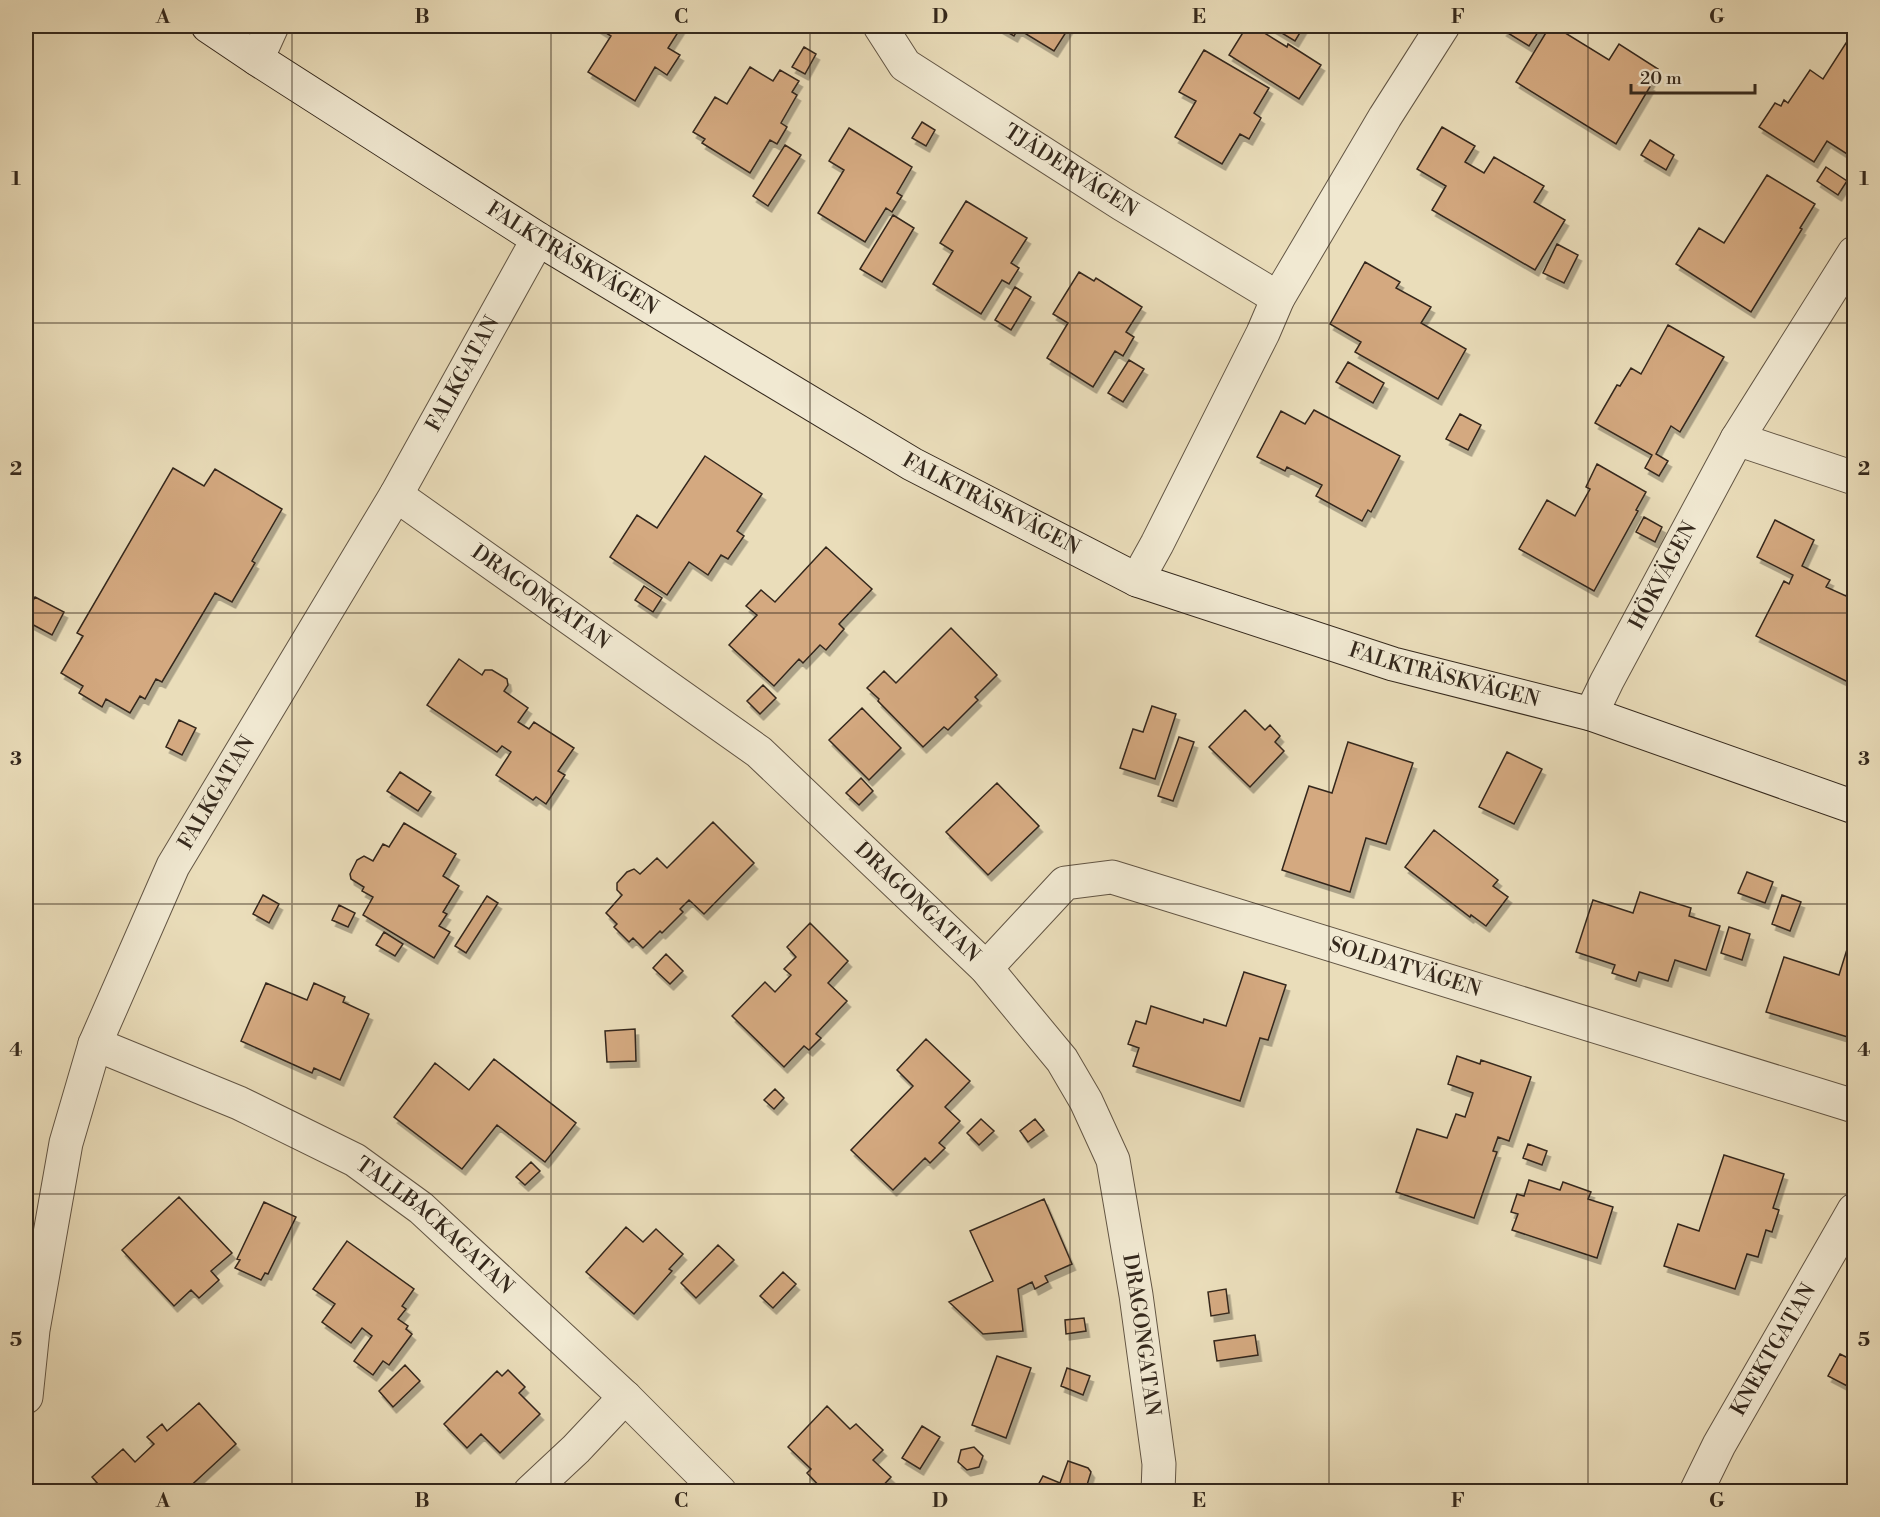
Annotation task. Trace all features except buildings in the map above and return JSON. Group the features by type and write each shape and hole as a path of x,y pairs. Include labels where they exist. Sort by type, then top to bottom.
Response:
{"street":[{"name":"FALKTRÄSKVÄGEN","path":"208,26 257,60 538,239 912,464 1137,580 1393,664 1592,714 1854,807"},
{"path":"257,60 272,26"},
{"name":"TJÄDERVÄGEN","path":"880,26 904,64 1122,204 1278,298"},
{"path":"1137,580 1263,333 1278,298 1385,117 1443,26"},
{"name":"FALKGATAN","path":"26,1397 33,1329 66,1143 95,1044 173,866 396,495 538,239"},
{"name":"HÖKVÄGEN","path":"1592,714 1607,681 1737,439 1854,253"},
{"path":"1737,439 1854,478"},
{"name":"DRAGONGATAN","path":"396,495 759,752 986,968 1062,1060 1086,1101 1113,1160 1136,1295 1159,1464 1158,1491"},
{"name":"SOLDATVÄGEN","path":"986,968 1065,883 1112,877 1854,1106"},
{"name":"TALLBACKAGATAN","path":"95,1044 239,1103 355,1160 421,1208 625,1397 720,1491"},
{"name":"KNEKTGATAN","path":"1696,1491 1719,1445 1854,1210"},
{"path":"530,1491 576,1449 625,1397"}]}
